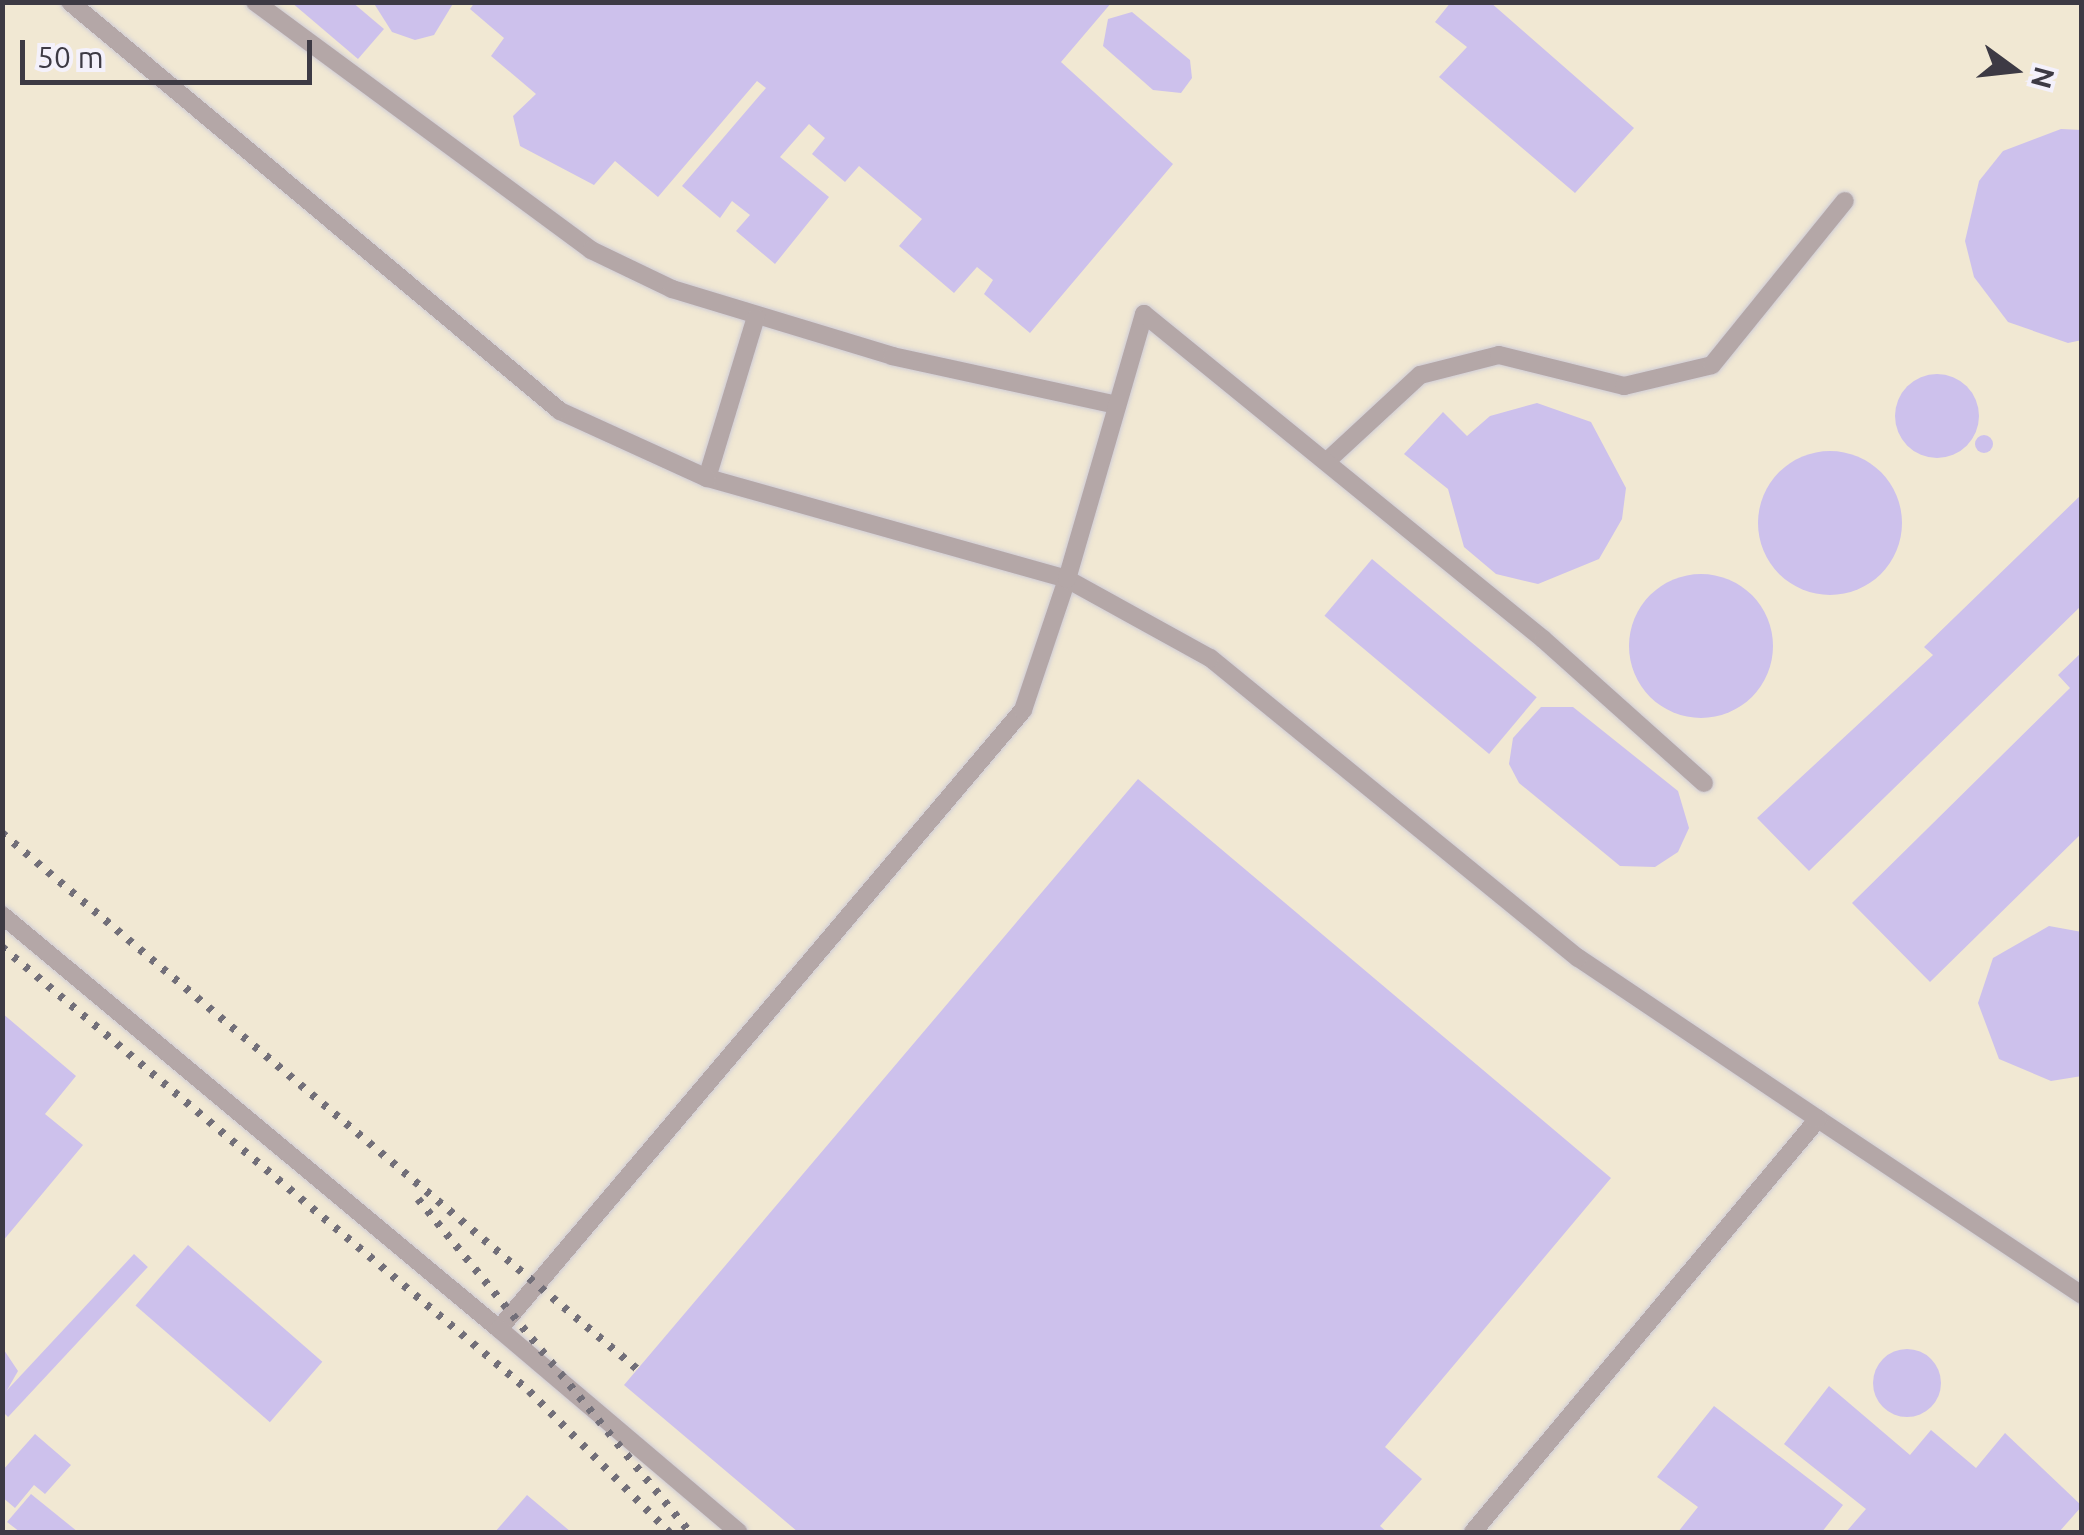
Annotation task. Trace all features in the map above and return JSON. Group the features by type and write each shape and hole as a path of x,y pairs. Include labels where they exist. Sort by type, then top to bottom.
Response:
{"lane":[{"path":"70,2 505,370 617,442 707,478 1068,579 1210,658 1578,958 2082,1294"},
{"path":"254,2 591,250 756,316 1118,405"},
{"path":"1326,462 1420,374 1499,356 1624,386 1712,364 1845,201"},
{"path":"500,1329 1023,710 1068,579 1144,314 1326,462 1704,783"},
{"path":"707,478 756,316"},
{"path":"2,915 738,1532"},
{"path":"1472,1532 1818,1119"}],"shaded area":[{"path":"3,3 2081,3 2081,1532 3,1532"}],"building":[{"path":"291,2 352,2 384,29 358,59"},
{"path":"373,2 454,2 434,35 415,40 392,32"},
{"path":"475,2 1112,2 1061,62 1173,164 1030,333 984,294 993,280 977,267 954,293 899,246 922,219 859,166 845,182 812,154 825,138 809,124 780,157 829,197 775,264 736,231 750,215 732,201 720,218 682,186 766,88 757,81 658,197 615,161 594,185 520,146 513,116 536,94 491,56 504,38 470,9"},
{"path":"1451,2 1490,2 1634,128 1575,193 1439,77 1467,47 1435,22"},
{"path":"1132,12 1190,60 1192,78 1181,93 1153,90 1103,46 1108,19"},
{"path":"2061,129 2082,130 2082,340 2068,343 2008,322 1974,277 1965,241 1979,181 2003,151"},
{"path":"1929,374 1945,374 1961,381 1972,392 1979,416 1976,432 1967,446 1945,458 1929,458 1913,451 1902,440 1895,424 1895,408 1902,392 1913,381"},
{"path":"1537,403 1591,422 1626,488 1622,519 1599,559 1538,584 1496,574 1464,547 1448,489 1404,454 1443,412 1467,436 1490,416"},
{"path":"1984,435 1991,437 1991,451 1984,453 1977,451 1975,444 1977,437"},
{"path":"1830,451 1858,456 1881,472 1897,495 1902,523 1897,551 1881,574 1858,590 1830,595 1802,590 1779,574 1763,551 1758,523 1763,495 1779,472 1802,456"},
{"path":"2082,494 2082,605 1809,871 1757,818 1933,655 1924,647"},
{"path":"1372,559 1537,697 1489,754 1324,616"},
{"path":"1701,574 1729,579 1752,595 1768,618 1773,646 1768,674 1752,697 1729,713 1701,718 1673,713 1650,697 1634,674 1629,646 1634,618 1650,595 1673,579"},
{"path":"2082,652 2082,833 1930,982 1852,903 2070,688 2058,675"},
{"path":"1541,707 1573,707 1678,791 1689,828 1678,852 1655,867 1620,866 1519,783 1509,764 1513,738"},
{"path":"1138,779 1611,1178 1385,1447 1422,1479 1380,1526 1387,1532 798,1532 624,1385"},
{"path":"2049,926 2082,932 2082,1076 2051,1081 1999,1059 1978,1003 1993,958"},
{"path":"2,1013 76,1076 45,1114 83,1145 2,1242"},
{"path":"188,1245 322,1362 270,1422 136,1305"},
{"path":"134,1254 148,1267 8,1417 2,1411 2,1396"},
{"path":"2,1347 18,1371 2,1399"},
{"path":"1907,1349 1920,1351 1931,1359 1939,1370 1939,1396 1931,1407 1920,1415 1907,1417 1894,1415 1883,1407 1875,1396 1873,1383 1875,1370 1883,1359 1894,1351"},
{"path":"1829,1386 1910,1455 1931,1430 1976,1468 2005,1433 2082,1506 2059,1532 1846,1532 1866,1509 1784,1444"},
{"path":"1714,1406 1843,1505 1822,1532 1678,1532 1698,1507 1657,1477"},
{"path":"35,1434 71,1465 45,1494 34,1485 15,1508 2,1497 2,1471"},
{"path":"31,1494 78,1532 20,1532 7,1522"},
{"path":"527,1495 571,1532 495,1532"}],"railway":[{"path":"2,833 637,1369"},
{"path":"2,947 529,1391 669,1532"},
{"path":"418,1199 690,1532"}]}
